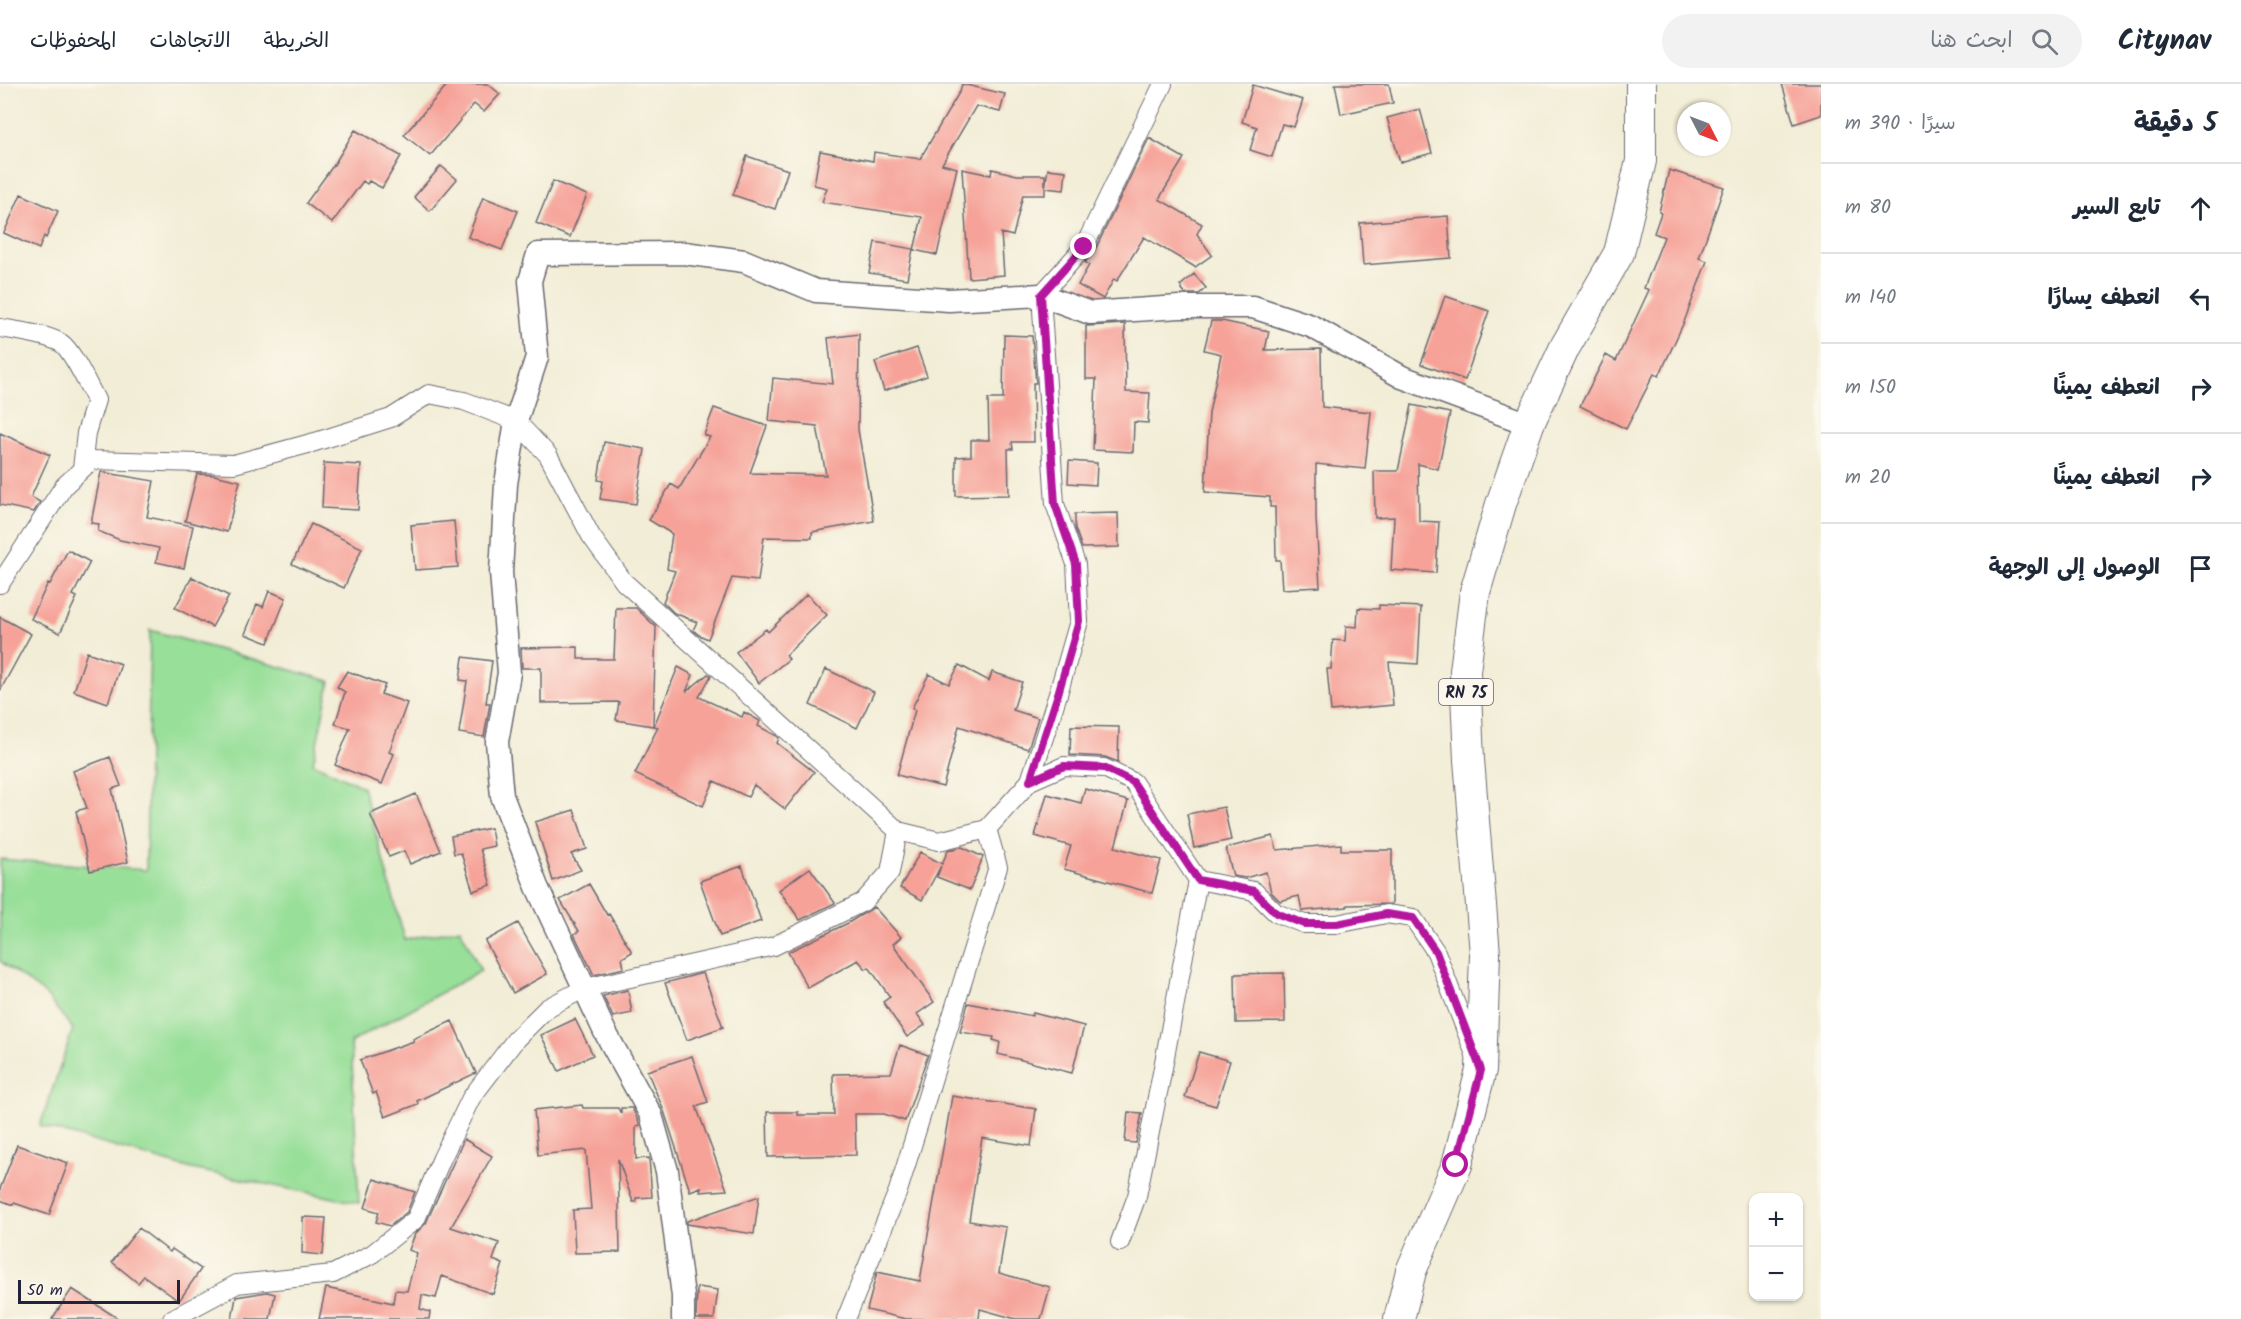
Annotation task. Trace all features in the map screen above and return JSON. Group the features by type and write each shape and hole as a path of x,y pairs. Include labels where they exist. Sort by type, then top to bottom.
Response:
{"main road":[{"name":"RN 75","path":"1399,1319 1410,1271 1456,1165 1481,1070 1485,954 1468,760 1465,671 1475,592 1528,424 1565,347 1619,253 1641,161 1641,84"}],"street":[{"path":"0,584 64,486 92,460 234,464 391,418 429,394 464,401 516,421 548,455 591,536 624,582 898,831 939,841 987,829 1030,781 1079,621 1076,564 1055,504 1041,295 1084,247 1163,84"},
{"path":"683,1319 667,1171 651,1115 605,1032 537,887 502,796 497,741 509,673 501,572 506,484 516,421 537,357 530,281 538,254 684,253 744,261 816,291 949,300 1041,295 1090,313 1179,307 1253,308 1311,326 1402,377 1528,424"},
{"path":"0,328 26,332 62,344 79,368 96,400 86,433 82,469"},
{"path":"1030,781 1064,766 1104,768 1133,782 1198,880 1137,1196 1120,1242"},
{"path":"846,1319 898,1191 998,867 987,829"},
{"path":"172,1319 237,1284 333,1274 372,1254 416,1219 471,1098 516,1039 547,1008 585,988 774,946 863,902 890,872 898,831"},
{"path":"1198,880 1254,891 1276,913 1304,924 1337,924 1386,914 1413,918 1436,952 1481,1070"}],"green space":[{"path":"150,630 330,681 313,763 363,787 405,940 460,928 481,971 351,1042 359,1203 192,1169 40,1126 73,1029 45,994 0,961 0,859 146,870"}],"building":[{"path":"448,84 488,84 500,94 484,112 474,104 430,156 404,135"},
{"path":"962,84 1005,94 1000,112 976,106 942,164 957,168 937,255 914,250 922,217 822,202 827,188 814,185 820,151 873,161 874,152 920,159"},
{"path":"1335,84 1389,84 1393,103 1341,114"},
{"path":"1782,84 1821,84 1821,115 1794,124"},
{"path":"1253,85 1303,100 1294,127 1282,124 1272,157 1250,150 1257,127 1242,122"},
{"path":"1420,109 1432,153 1400,162 1387,118"},
{"path":"355,130 401,156 382,188 369,181 367,184 363,181 332,223 306,203"},
{"path":"1149,138 1184,158 1159,199 1202,224 1197,234 1212,255 1195,267 1144,237 1117,281 1114,279 1103,299 1078,285 1089,265 1085,262 1094,252"},
{"path":"747,156 788,170 775,209 733,195"},
{"path":"441,166 457,179 430,211 414,197"},
{"path":"962,169 991,175 992,169 1017,175 1045,175 1045,195 1023,195 1013,236 1001,233 1004,275 969,278"},
{"path":"1048,169 1066,171 1064,190 1045,188"},
{"path":"1669,170 1724,187 1699,258 1707,261 1684,322 1659,376 1654,374 1626,429 1580,406 1606,355 1616,361 1649,290 1644,288 1664,237 1654,233 1661,213 1659,212"},
{"path":"553,181 587,195 570,237 536,223"},
{"path":"21,194 58,211 39,249 4,233"},
{"path":"483,197 518,211 502,250 468,237"},
{"path":"1448,216 1451,258 1363,265 1360,223"},
{"path":"875,242 913,249 907,279 869,273"},
{"path":"1194,274 1206,288 1199,294 1185,294 1180,286"},
{"path":"1445,296 1489,311 1465,380 1421,364"},
{"path":"1211,321 1222,321 1269,331 1265,350 1321,349 1322,407 1371,412 1365,469 1316,464 1320,587 1282,589 1280,560 1276,560 1275,507 1270,507 1270,497 1205,492 1209,413 1221,354 1204,350"},
{"path":"1125,324 1126,392 1150,393 1148,423 1134,422 1133,452 1093,450 1096,379 1086,379 1086,326"},
{"path":"859,334 858,430 874,521 812,532 812,538 764,537 758,581 732,578 708,639 699,635 693,630 697,622 674,613 663,602 675,571 667,569 672,534 649,520 671,484 679,489 710,437 704,435 714,408 767,426 750,473 826,475 817,426 769,421 773,378 833,384 828,338"},
{"path":"1004,335 1032,336 1036,383 1033,383 1034,442 1012,442 1013,449 1008,449 1009,495 956,496 956,457 971,456 971,440 989,440 988,399 1003,399"},
{"path":"917,348 927,376 884,391 875,362"},
{"path":"1412,405 1450,413 1438,469 1418,464 1419,521 1439,522 1436,573 1391,570 1394,517 1375,518 1374,471 1398,471"},
{"path":"0,433 50,455 31,497 40,502 34,512 0,505"},
{"path":"604,442 645,449 636,504 600,499 603,481 598,480"},
{"path":"1069,461 1097,463 1096,485 1068,483"},
{"path":"324,463 361,465 358,510 322,508"},
{"path":"101,472 154,481 147,517 193,526 184,568 156,562 159,548 120,540 98,531 99,524 91,523"},
{"path":"197,474 240,481 227,532 185,521"},
{"path":"1118,513 1119,547 1082,548 1075,528 1075,514"},
{"path":"454,521 458,567 415,570 411,525"},
{"path":"311,524 362,548 344,588 292,564"},
{"path":"68,550 90,562 73,595 77,597 60,633 31,619 48,583 50,584"},
{"path":"192,577 229,596 212,627 175,608"},
{"path":"269,591 286,598 268,643 245,634 257,604 263,607"},
{"path":"807,594 827,615 786,655 789,659 759,683 736,652 766,629 768,632"},
{"path":"1379,605 1421,607 1418,664 1389,662 1393,705 1331,711 1327,669 1331,669 1333,640 1345,641 1346,626 1357,627 1358,608 1379,609"},
{"path":"616,608 636,608 656,627 653,726 616,720 619,702 541,703 541,668 522,668 521,648 578,647 578,659 614,659"},
{"path":"0,617 31,634 0,691"},
{"path":"87,652 121,664 108,703 74,691"},
{"path":"463,657 492,661 486,703 490,703 484,737 459,733 467,681 460,680"},
{"path":"959,665 989,681 992,672 1022,682 1013,710 1038,718 1028,749 959,726 943,787 897,775 915,710 912,708 929,674 949,684"},
{"path":"678,667 693,675 686,692 708,674 711,676 699,697 742,717 744,712 760,721 758,726 777,736 779,738 777,743 814,772 785,809 754,785 748,797 714,781 703,806 635,774 658,727 654,726"},
{"path":"826,669 874,692 857,728 810,705"},
{"path":"347,671 385,685 381,694 407,703 389,752 394,754 382,784 335,765 350,728 335,724 345,692 337,687"},
{"path":"1071,726 1119,727 1118,762 1105,757 1070,755"},
{"path":"110,757 121,786 112,789 128,862 90,871 76,811 87,808 73,771"},
{"path":"1085,789 1128,801 1115,847 1161,860 1152,893 1064,869 1071,846 1035,836 1047,794 1081,803"},
{"path":"416,794 441,851 410,864 404,851 389,857 370,814"},
{"path":"1224,807 1231,840 1194,848 1187,814"},
{"path":"574,810 587,849 571,854 581,870 553,881 535,822"},
{"path":"491,828 494,846 480,849 491,885 473,891 461,853 454,854 451,836"},
{"path":"1273,836 1277,850 1341,844 1341,850 1392,850 1392,904 1347,905 1347,907 1302,911 1299,896 1280,901 1271,892 1266,872 1245,878 1233,876 1226,848"},
{"path":"962,847 983,857 970,890 937,877 941,866 922,900 900,888 920,852 942,864 948,850"},
{"path":"742,866 761,921 720,936 700,881"},
{"path":"810,868 835,903 800,920 779,890"},
{"path":"589,884 632,952 622,958 624,968 594,975 574,934 579,931 560,900"},
{"path":"874,907 901,937 893,944 934,1002 917,1014 925,1025 907,1037 883,1002 890,997 869,967 866,969 858,960 808,988 788,952 848,923"},
{"path":"518,923 547,974 513,993 485,941"},
{"path":"703,973 723,1027 687,1040 665,983"},
{"path":"1284,973 1285,1022 1236,1023 1235,974"},
{"path":"628,990 632,1013 613,1017 603,996"},
{"path":"968,1003 1032,1016 1033,1013 1084,1026 1072,1073 998,1054 1000,1042 993,1040 994,1037 960,1032"},
{"path":"575,1019 593,1055 559,1071 541,1035"},
{"path":"452,1021 476,1073 417,1101 418,1104 385,1117 360,1060 414,1041 413,1039"},
{"path":"900,1045 928,1055 905,1121 884,1114 855,1114 856,1155 768,1157 767,1112 834,1115 833,1074 891,1073"},
{"path":"1199,1052 1230,1061 1216,1106 1185,1097"},
{"path":"692,1056 708,1102 696,1106 727,1190 700,1192 701,1187 690,1191 664,1111 647,1071"},
{"path":"952,1096 1036,1109 1031,1146 982,1138 969,1221 1006,1227 999,1273 1050,1287 1041,1319 1016,1319 980,1309 979,1319 906,1319 867,1310 877,1272 920,1281"},
{"path":"582,1105 583,1108 618,1108 621,1114 621,1108 632,1108 640,1125 636,1127 636,1159 649,1158 652,1197 636,1198 636,1202 633,1202 618,1159 620,1252 575,1253 573,1210 591,1209 586,1150 538,1155 534,1110"},
{"path":"1128,1112 1142,1113 1136,1143 1125,1142"},
{"path":"464,1139 492,1156 451,1227 499,1243 493,1260 503,1264 493,1294 442,1276 436,1298 422,1295 420,1309 430,1312 429,1319 319,1319 326,1288 393,1303 395,1290 407,1291 417,1253 409,1250 415,1234 426,1223"},
{"path":"17,1145 68,1163 49,1215 0,1200 0,1189"},
{"path":"374,1179 415,1192 407,1212 390,1226 376,1222 379,1212 365,1208"},
{"path":"759,1196 754,1234 687,1224 687,1221"},
{"path":"303,1217 326,1218 323,1255 302,1253"},
{"path":"139,1228 170,1252 172,1249 201,1269 179,1301 144,1276 138,1283 112,1262"},
{"path":"697,1287 718,1290 714,1319 696,1319"},
{"path":"72,1289 119,1319 52,1319"},
{"path":"267,1292 275,1294 270,1319 232,1319 236,1297"}],"route":[{"path":"1084,247 1041,295 1055,504 1076,564 1079,621 1030,781 1064,766 1104,768 1133,782 1198,880 1254,891 1276,913 1304,924 1337,924 1386,914 1413,918 1436,952 1481,1070 1456,1165"}]}
